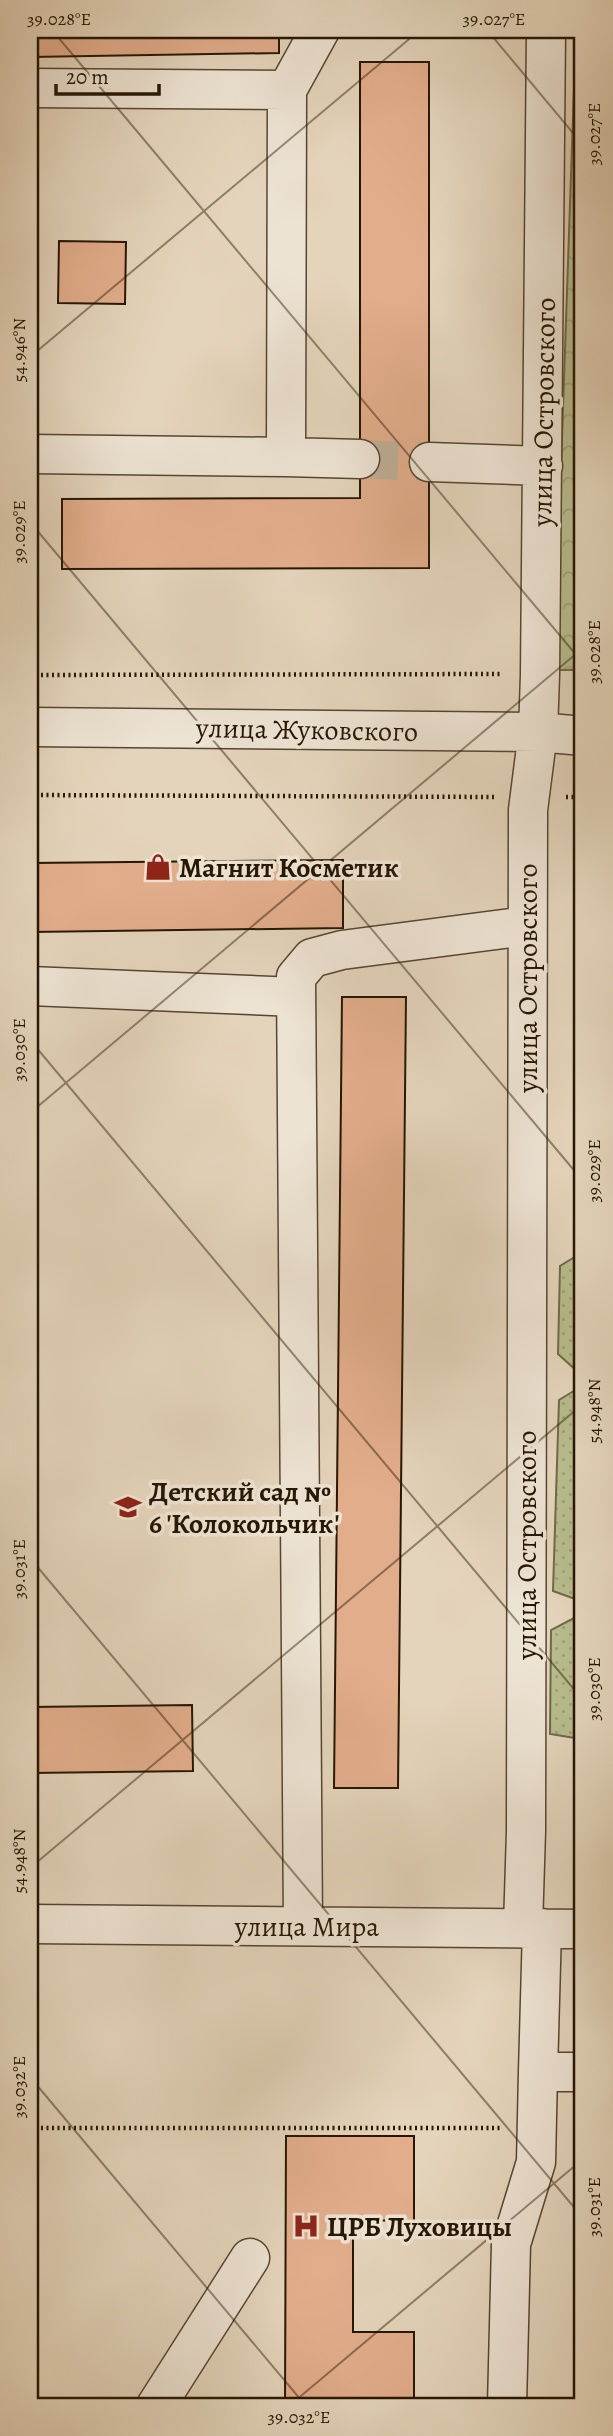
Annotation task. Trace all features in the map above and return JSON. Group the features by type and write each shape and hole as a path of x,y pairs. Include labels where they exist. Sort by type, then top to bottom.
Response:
{"street":[{"path":"286,457 287,90 320,30"},
{"name":"улица Островского","path":"507,2406 511,2244 536,2162 538,2073 533,1928 526,1831 526,926 529,797 538,732 547,30"},
{"path":"30,88 287,90"},
{"path":"30,454 360,459"},
{"path":"429,462 543,466"},
{"name":"улица Жуковского","path":"30,727 538,732 583,736"},
{"path":"303,1926 296,977 312,958 342,950 526,926"},
{"path":"30,986 296,997"},
{"name":"улица Мира","path":"30,1924 583,1928"},
{"path":"538,2073 583,2072"},
{"path":"156,2406 250,2258"}],"path":[{"path":"30,675 507,674"},
{"path":"30,795 583,797"},
{"path":"30,2128 537,2128"}],"green space":[{"path":"576,30 583,30 583,670 554,670"},
{"path":"581,1253 577,1371 558,1354 560,1266"},
{"path":"582,1386 578,1600 553,1591 559,1400"},
{"path":"576,1617 575,1738 550,1734 551,1630"}],"building":[{"path":"30,30 279,30 279,53 30,57"},
{"path":"360,62 429,62 429,568 62,569 62,499 360,498"},
{"path":"59,241 126,242 125,304 58,303"},
{"path":"343,860 343,928 30,932 30,863"},
{"path":"342,997 406,997 398,1788 334,1788"},
{"path":"192,1705 193,1771 30,1773 30,1707"},
{"path":"286,2136 414,2136 414,2221 353,2220 353,2332 414,2332 414,2406 285,2406"}],"tunnel":[{"path":"360,459 429,462"}],"place":[{"name":"Магнит Косметик","path":"158,867"},
{"name":"Детский сад № 6 'Колокольчик'","path":"128,1507"},
{"name":"ЦРБ Луховицы","path":"306,2226"}]}
